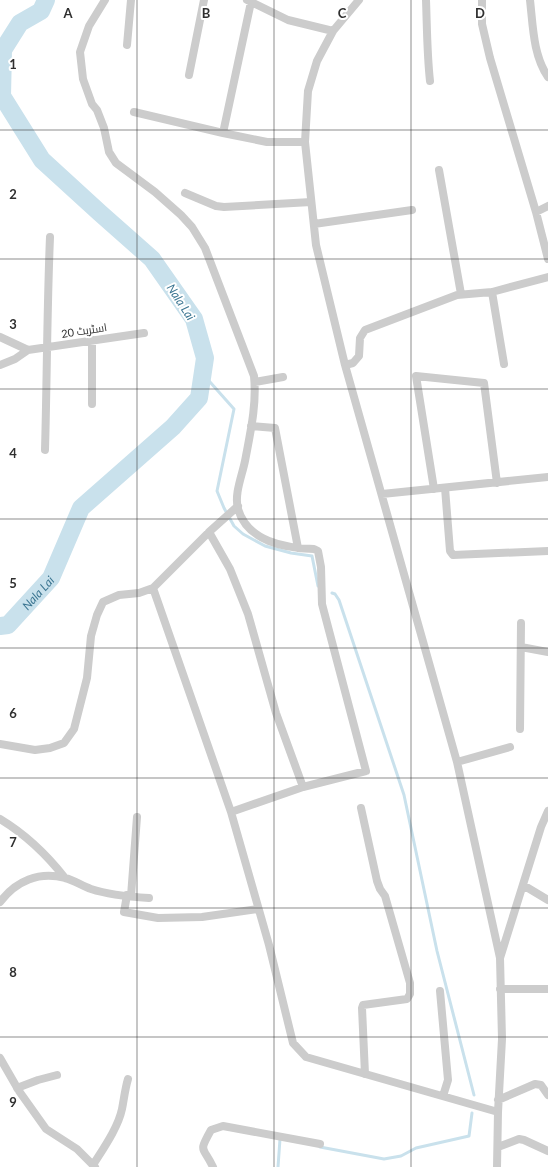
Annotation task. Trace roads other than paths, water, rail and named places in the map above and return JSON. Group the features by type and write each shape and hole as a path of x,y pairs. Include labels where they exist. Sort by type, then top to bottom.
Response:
{"street":[{"path":"105,0 89,26 80,52 83,79 92,104 97,110 104,128 109,152 116,164 155,192 181,215 192,227 205,248 255,382 256,396 237,495 238,506 245,523 257,535 282,546 314,549 318,551 321,567 322,604 366,771 303,787 231,812"},
{"path":"127,45 131,0"},
{"path":"189,75 204,0"},
{"path":"358,0 333,31 317,61 310,80 308,91 305,142 316,245 345,365 457,762 500,958 502,1039 498,1100 497,1167"},
{"path":"426,0 427,46 430,81"},
{"path":"482,0 483,30 536,212 548,259"},
{"path":"530,0 536,51 542,68 548,77"},
{"path":"223,133 249,1 288,20 333,31"},
{"path":"134,112 267,142 305,142"},
{"path":"439,170 461,294"},
{"path":"185,193 216,206 224,207 311,202"},
{"path":"536,212 548,206"},
{"path":"314,224 412,210"},
{"path":"45,450 48,348 47,313 50,237"},
{"path":"345,365 353,363 359,356 360,338 365,330 461,294 492,292 548,277"},
{"path":"492,292 504,364"},
{"name":"اسٹریٹ 20","path":"0,366 15,359 28,350 144,333"},
{"path":"0,337 28,350"},
{"path":"92,340 92,404"},
{"path":"434,489 416,376 484,383 497,482"},
{"path":"255,382 283,377"},
{"path":"251,426 275,428 298,548"},
{"path":"382,494 548,477"},
{"path":"445,488 450,551 453,555 548,551"},
{"path":"0,744 35,750 50,748 64,743 74,729 87,678 91,636 97,615 103,602 119,595 139,593 153,588 209,532 238,506"},
{"path":"209,532 230,569 248,614 276,713 303,787"},
{"path":"153,588 231,812 294,1043 306,1057 498,1112"},
{"path":"520,729 521,623"},
{"path":"521,647 548,652"},
{"path":"457,762 510,746"},
{"path":"361,808 377,881 385,896 410,983 410,994 407,999 363,1006 362,1008 365,1074"},
{"path":"500,958 522,886 545,828 548,811"},
{"path":"138,817 129,896 124,912 158,918 202,917 258,908"},
{"path":"0,819 11,825 51,860 65,878"},
{"path":"0,902 20,884 35,876 65,878 92,889 149,898"},
{"path":"522,886 548,900"},
{"path":"500,988 548,989"},
{"path":"440,991 448,1080 443,1096"},
{"path":"0,1058 17,1088 46,1129 77,1149 94,1166 117,1123 122,1109 128,1079"},
{"path":"17,1088 57,1075"},
{"path":"498,1100 535,1084 541,1085 548,1096"},
{"path":"213,1167 203,1152 203,1145 211,1130 223,1126 320,1144"},
{"path":"498,1147 519,1139 548,1151"}],"waterway":[{"name":"Nala Lai","path":"0,626 8,625 51,578 81,508 173,427 199,398 205,358 194,319 152,259 42,160 2,96 3,50 20,23 41,11 46,0"},
{"path":"202,373 234,409 217,491 224,508 234,526 243,534 265,546 291,553 312,556 318,586"},
{"path":"332,593 335,594 339,600 404,795 437,951 474,1095"},
{"path":"320,1147 384,1159 401,1156 416,1148 469,1136 472,1113"},
{"path":"278,1167 281,1139"}]}
